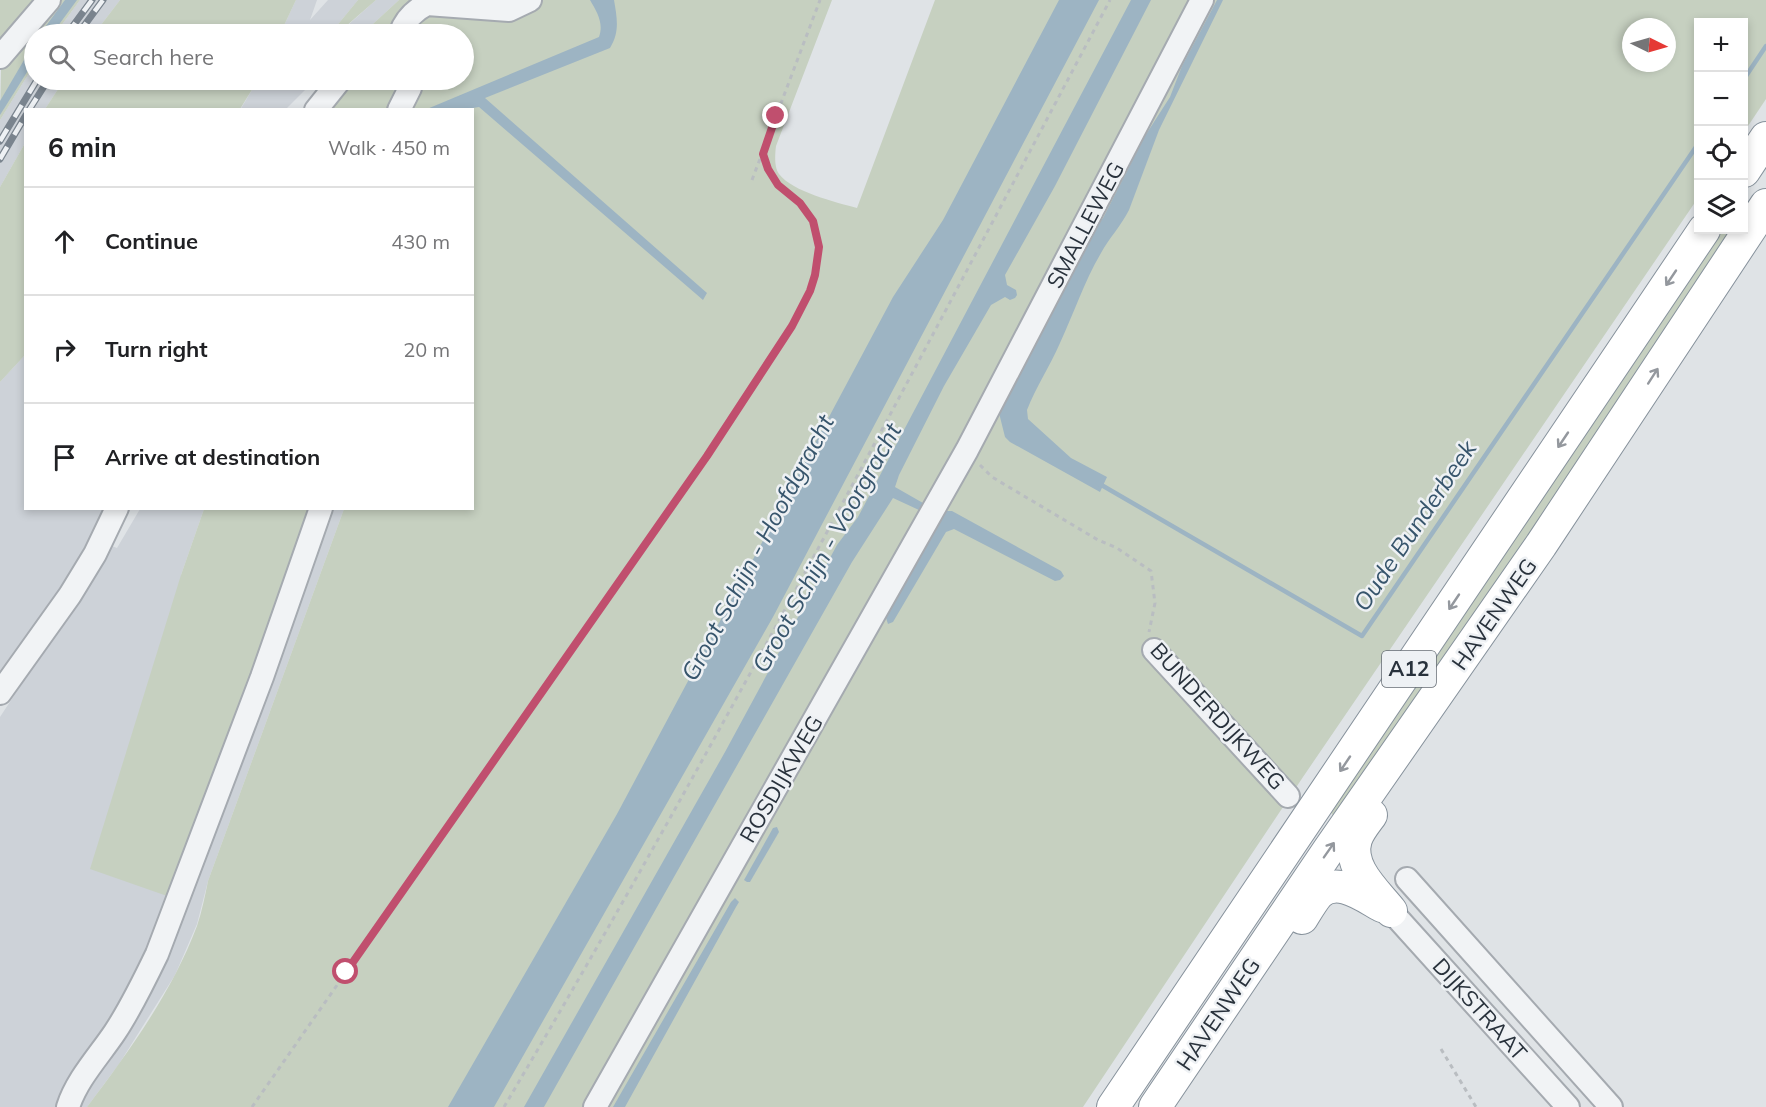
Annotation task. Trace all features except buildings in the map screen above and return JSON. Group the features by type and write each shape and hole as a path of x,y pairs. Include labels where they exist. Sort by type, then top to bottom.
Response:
{"highway":[{"path":"1748,164 1766,138"},
{"name":"HAVENWEG","path":"1155,1107 1328,851 1541,545 1766,205"},
{"name":"HAVENWEG","path":"1113,1107 1701,234"},
{"path":"1391,911 1357,867 1353,854 1356,837 1469,671 1541,545"},
{"path":"1172,1107 1319,892 1334,887 1348,887 1391,911"}],"street":[{"path":"28,24 49,0"},
{"path":"404,24 417,9 427,4 509,10 530,0"},
{"name":"SMALLEWEG","path":"967,450 1202,0"},
{"path":"0,57 24,29"},
{"path":"318,108 332,90"},
{"path":"400,108 409,90"},
{"name":"ROSDIJKWEG","path":"595,1107 967,450"},
{"path":"0,693 70,595 95,554 116,510"},
{"path":"68,1107 73,1092 138,994 157,954 262,677 320,510"},
{"name":"BUNDERDIJKWEG","path":"1154,650 1288,796"},
{"path":"1407,879 1611,1107"},
{"name":"DIJKSTRAAT","path":"1391,911 1568,1107"}],"path":[{"path":"752,180 820,0"},
{"path":"504,1107 572,993 836,518 1110,0"},
{"path":"252,1107 707,456 792,326 810,291 815,275 818,261 818,238 813,221 800,203 778,185 768,169 763,154"},
{"name":"BUNDERDIJKWEG","path":"967,450 992,477 1151,571 1155,603 1148,642 1154,650"},
{"path":"1441,1049 1476,1107"}],"shaded area":[{"path":"80,0 120,0 102,24 62,24"},
{"path":"296,0 317,0 310,20 328,0 358,0 338,24 285,24"},
{"path":"376,0 399,0 373,24 349,24"},
{"path":"24,81 24,90 57,90 46,108 24,108 24,145 0,187 0,120"},
{"path":"252,90 305,90 287,108 241,108"},
{"path":"24,356 24,510 103,510 79,558 46,613 0,679 0,382"},
{"path":"139,510 204,510 181,575 325,510 344,510 208,881 197,924 175,975 119,1064 87,1107 0,1107 0,717 112,546 117,548"}],"green space":[{"path":"0,0 39,0 0,45"},
{"path":"55,0 80,0 62,24 35,24"},
{"path":"120,0 296,0 285,24 102,24"},
{"path":"358,0 376,0 348,24 338,24"},
{"path":"399,0 832,0 776,146 775,157 777,171 794,186 815,196 857,208 935,0 1766,0 1766,99 1748,126 1748,18 1694,18 1694,204 1303,777 1083,1107 87,1107 149,1020 187,950 199,920 208,881 344,510 474,510 474,108 413,108 422,90 474,90 474,24 373,24"},
{"path":"24,37 24,81 0,120 1,70"},
{"path":"57,90 252,90 241,108 46,108"},
{"path":"339,90 394,90 392,108 327,108"},
{"path":"24,145 24,356 0,382 0,187"},
{"path":"1716,234 1733,234 1335,819 1329,809"},
{"path":"204,510 312,510 170,897 90,869 181,575"}],"water":[{"path":"65,0 77,0 59,24 47,24"},
{"path":"590,0 614,0 616,31 610,48 485,98 707,293 703,300 479,107 429,108 599,37 600,22"},
{"path":"1059,0 1099,0 773,617 494,1107 448,1107 617,814 893,297 943,220"},
{"path":"1131,0 1151,0 1055,186 1005,275 1007,285 1016,290 1017,295 1010,300 1005,297 991,305 944,386 899,475 895,487 923,503 919,510 893,498 852,562 544,1107 524,1107 725,752 837,545 858,517"},
{"path":"1217,0 1223,0 1159,130 1129,210 1095,264 1056,352 1027,410 1028,419 1071,458 1107,477 1100,492 1010,442 1005,437 997,405 1088,237 1103,218 1145,136 1170,97 1182,66"},
{"path":"24,60 24,77 0,115 0,101"},
{"path":"946,511 952,511 1061,571 1064,576 1055,581 954,529 946,532 893,622 888,624 886,618"},
{"path":"777,827 779,832 750,882 747,882 744,880 773,828"},
{"path":"735,898 739,902 625,1107 613,1107 731,902"}],"waterway":[{"name":"Oude Bunderbeek","path":"1748,73 1766,46"},
{"name":"Oude Bunderbeek","path":"1098,483 1362,636 1694,150"}],"railway":[{"path":"74,24 92,0"},
{"path":"85,24 103,0"},
{"path":"0,141 31,90"},
{"path":"30,108 42,90"},
{"path":"0,159 24,118"}],"route":[{"path":"346,972 707,456 792,326 810,291 818,261 819,247 813,221 800,203 778,185 765,163 763,154 776,116"}],"water label":[{"name":"Groot Schijn - Hoofdgracht","path":"758,548"},
{"name":"Groot Schijn - Voorgracht","path":"827,548"}]}
